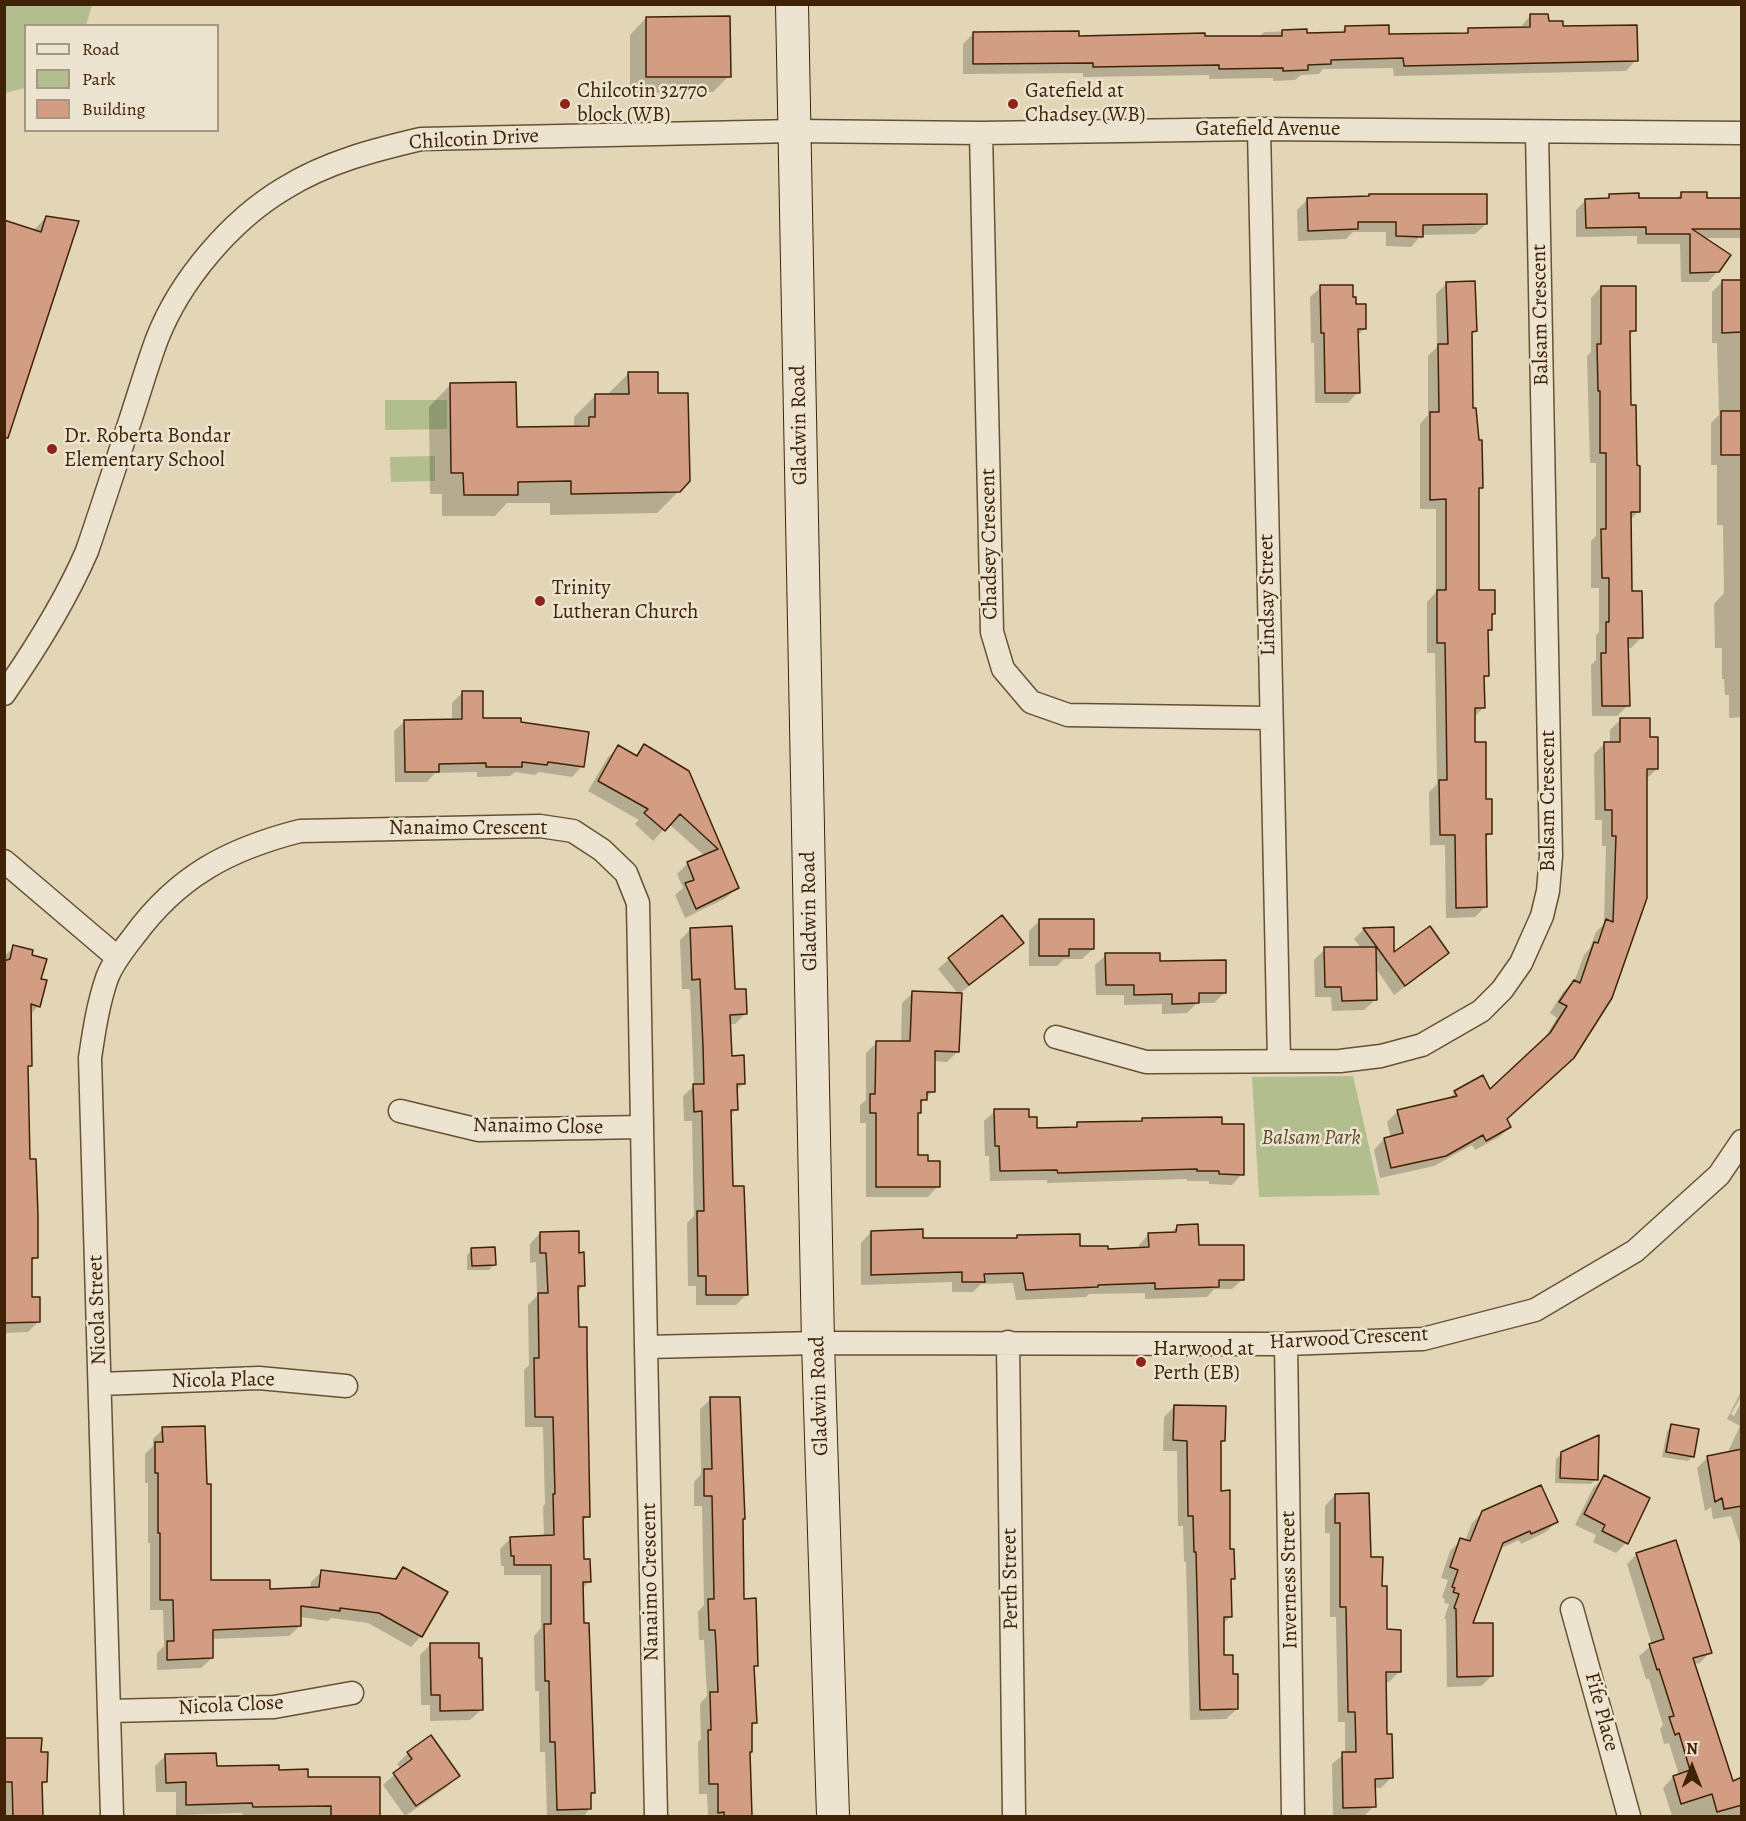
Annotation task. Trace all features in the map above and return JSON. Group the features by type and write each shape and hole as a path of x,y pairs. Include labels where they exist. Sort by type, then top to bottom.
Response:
{"main road":[{"name":"Gladwin Road","path":"792,4 818,1343 833,1816"}],"street":[{"name":"Gatefield Avenue","path":"795,130 981,133 1259,129 1742,133"},
{"name":"Lindsay Street","path":"1259,129 1279,1061"},
{"name":"Chilcotin Drive","path":"4,694 38,645 75,580 87,551 158,337 177,298 220,240 249,213 285,188 328,166 371,150 421,139 795,130"},
{"name":"Balsam Crescent","path":"1056,1037 1146,1062 1340,1061 1381,1056 1422,1045 1481,1011 1502,990 1521,963 1542,916 1548,891 1551,856 1538,132"},
{"name":"Chadsey Crescent","path":"981,133 992,632 1003,669 1031,702 1068,715 1270,718"},
{"name":"Nanaimo Crescent","path":"118,958 143,923 198,872 232,853 300,831 540,826 573,831 602,850 626,873 639,903 645,1347 656,1816"},
{"path":"4,861 118,958"},
{"name":"Nicola Street","path":"112,1816 90,1058 100,999 108,976 118,958"},
{"name":"Nanaimo Close","path":"400,1111 479,1130 641,1127"},
{"name":"Harwood Crescent","path":"818,1343 1286,1344 1423,1339 1535,1310 1635,1251 1719,1175 1742,1141"},
{"name":"Perth Street","path":"1008,1342 1014,1816"},
{"path":"645,1347 818,1343"},
{"name":"Inverness Street","path":"1286,1344 1293,1816"},
{"name":"Nicola Place","path":"100,1384 259,1378 346,1386"},
{"name":"Fife Place","path":"1572,1609 1629,1816"},
{"name":"Nicola Close","path":"109,1711 274,1707 352,1693"}],"green space":[{"path":"5,4 92,5 86,24 24,24 24,88 5,93"},
{"path":"385,400 447,400 447,429 385,430"},
{"path":"435,456 435,481 391,482 390,457"},
{"name":"Balsam Park","path":"1353,1076 1380,1195 1259,1197 1252,1077"}],"building":[{"path":"1530,14 1548,14 1549,21 1563,21 1563,26 1637,25 1638,61 1404,66 1403,58 1331,60 1331,64 1308,65 1308,70 1283,71 1283,68 1219,69 1219,65 1093,67 1093,63 973,64 973,32 1079,31 1079,36 1205,33 1205,36 1282,36 1282,30 1307,29 1307,33 1345,32 1345,26 1389,25 1389,34 1468,33 1468,28 1530,27"},
{"path":"730,16 731,77 646,77 646,17"},
{"path":"1681,192 1707,192 1707,198 1742,198 1742,229 1692,229 1731,255 1719,272 1690,273 1690,234 1646,234 1646,227 1586,228 1585,199 1609,198 1609,194 1639,193 1639,198 1681,198"},
{"path":"1369,194 1487,194 1487,224 1423,225 1423,237 1396,236 1396,222 1358,222 1358,229 1308,231 1307,198 1369,196"},
{"path":"46,216 79,221 8,438 4,438 4,220 41,232"},
{"path":"1722,280 1742,280 1742,332 1722,333"},
{"path":"1475,281 1477,331 1472,332 1473,408 1476,408 1479,440 1482,440 1483,488 1479,488 1479,590 1495,590 1495,614 1492,614 1492,630 1488,630 1489,676 1484,676 1485,708 1475,708 1475,742 1486,742 1486,799 1492,799 1492,834 1486,834 1487,907 1456,908 1455,835 1440,835 1439,780 1447,780 1445,643 1437,643 1437,590 1446,590 1446,499 1430,500 1430,412 1439,412 1438,344 1448,344 1446,282"},
{"path":"1320,285 1353,285 1353,297 1356,297 1356,304 1366,304 1366,329 1358,329 1360,393 1325,393"},
{"path":"1601,286 1636,286 1636,331 1630,331 1631,405 1636,405 1640,512 1631,512 1632,591 1642,591 1643,638 1628,638 1630,706 1602,706 1601,653 1606,653 1609,578 1602,578 1601,529 1606,529 1606,453 1600,453 1600,391 1598,391 1597,344 1601,344"},
{"path":"628,372 658,372 658,393 688,393 690,481 680,492 571,494 571,481 518,482 518,495 464,495 463,473 451,473 450,383 516,382 517,427 589,426 589,417 595,417 595,394 629,394"},
{"path":"1721,411 1742,411 1742,455 1721,455"},
{"path":"462,691 483,691 483,718 521,718 521,722 589,732 584,767 548,762 547,765 522,762 522,767 486,767 486,763 439,764 439,772 405,772 404,720 462,719"},
{"path":"1620,718 1650,718 1650,737 1658,737 1658,769 1647,769 1647,898 1612,998 1574,1058 1507,1119 1511,1127 1486,1141 1483,1135 1446,1156 1391,1168 1384,1138 1403,1133 1397,1110 1457,1096 1454,1091 1483,1075 1490,1089 1550,1033 1567,1006 1559,1002 1574,980 1580,983 1594,942 1598,943 1606,919 1613,922 1616,836 1612,836 1612,810 1605,810 1604,742 1620,742"},
{"path":"644,744 689,771 739,888 696,909 685,883 694,880 687,862 718,849 680,814 665,831 644,813 648,809 598,781 618,745 637,756"},
{"path":"1002,915 1024,943 969,985 948,958"},
{"path":"1039,919 1094,919 1094,949 1069,949 1069,956 1039,956"},
{"path":"732,926 735,989 746,989 747,1014 730,1015 732,1056 744,1055 745,1084 737,1084 738,1110 731,1110 733,1186 744,1186 748,1295 706,1295 706,1276 698,1276 697,1211 704,1211 702,1111 694,1112 693,1084 704,1084 703,1047 700,979 692,980 690,928"},
{"path":"1430,926 1449,953 1405,986 1363,928 1394,927 1394,952"},
{"path":"13,945 33,950 32,955 47,959 41,979 47,980 40,1007 31,1004 32,1066 28,1066 30,1159 36,1159 38,1215 38,1258 32,1258 32,1297 40,1297 40,1322 4,1323 4,961 10,959"},
{"path":"1324,947 1376,947 1377,1000 1342,1001 1341,987 1325,987"},
{"path":"1105,953 1160,953 1160,961 1226,960 1226,993 1199,993 1199,1003 1172,1004 1172,994 1134,995 1134,985 1106,985"},
{"path":"912,991 962,993 959,1052 935,1051 935,1092 927,1092 927,1100 921,1100 921,1113 918,1113 918,1155 928,1155 928,1161 940,1161 940,1187 876,1187 876,1113 870,1113 870,1094 875,1094 876,1041 910,1041"},
{"path":"994,1109 1029,1109 1029,1117 1037,1117 1037,1128 1077,1127 1077,1122 1142,1121 1142,1118 1222,1117 1222,1124 1244,1124 1244,1175 1219,1174 1219,1171 1197,1171 1197,1169 1058,1173 1057,1170 1000,1171 999,1146 995,1146"},
{"path":"1198,1224 1199,1245 1244,1245 1244,1280 1219,1280 1219,1287 1155,1289 1155,1283 1026,1290 1023,1273 984,1274 985,1282 962,1282 962,1272 871,1275 871,1231 923,1229 923,1238 1017,1238 1017,1235 1080,1234 1080,1246 1108,1246 1108,1249 1149,1247 1148,1233 1176,1232 1177,1225"},
{"path":"579,1231 579,1253 584,1252 585,1286 578,1286 579,1327 587,1327 590,1517 583,1517 584,1559 590,1559 591,1582 583,1582 584,1623 589,1623 595,1793 591,1793 591,1809 557,1810 555,1742 550,1742 549,1681 545,1681 544,1624 551,1624 551,1565 514,1565 510,1537 554,1535 553,1417 535,1417 534,1358 539,1358 538,1293 548,1293 546,1253 540,1253 540,1232"},
{"path":"495,1247 496,1265 472,1266 471,1248"},
{"path":"710,1397 740,1397 745,1519 743,1519 744,1599 756,1598 758,1666 754,1666 757,1723 752,1723 752,1752 750,1752 752,1816 724,1816 724,1812 718,1813 718,1784 709,1784 710,1692 718,1692 715,1630 709,1630 708,1599 714,1599 712,1496 704,1496 704,1469 712,1469"},
{"path":"1174,1405 1226,1406 1225,1441 1221,1441 1221,1491 1230,1490 1230,1549 1234,1549 1235,1579 1231,1579 1232,1617 1224,1617 1224,1655 1233,1655 1233,1674 1238,1674 1238,1709 1200,1710 1196,1552 1194,1552 1193,1516 1188,1516 1187,1441 1173,1440"},
{"path":"1671,1424 1699,1429 1694,1457 1666,1452"},
{"path":"205,1426 207,1484 211,1484 211,1580 270,1580 270,1589 319,1587 321,1570 396,1579 403,1567 448,1592 422,1637 379,1613 301,1606 301,1626 213,1630 213,1658 167,1660 167,1641 174,1641 173,1600 160,1600 160,1533 158,1533 158,1473 155,1473 155,1442 163,1442 162,1427"},
{"path":"1599,1435 1598,1480 1560,1478 1561,1452"},
{"path":"1742,1449 1742,1506 1724,1509 1722,1498 1715,1502 1707,1456"},
{"path":"1604,1475 1650,1498 1628,1544 1602,1531 1605,1525 1584,1514"},
{"path":"1541,1485 1558,1522 1503,1543 1473,1623 1493,1623 1493,1676 1457,1677 1456,1609 1454,1608 1459,1594 1453,1592 1455,1588 1452,1587 1458,1570 1450,1567 1460,1538 1470,1541 1482,1511"},
{"path":"1369,1493 1371,1557 1383,1557 1382,1586 1387,1586 1387,1629 1401,1630 1401,1672 1386,1672 1387,1734 1392,1734 1393,1778 1375,1779 1376,1807 1343,1808 1342,1752 1356,1752 1355,1712 1348,1712 1346,1607 1340,1607 1340,1523 1335,1523 1335,1494"},
{"path":"1676,1540 1712,1653 1693,1658 1733,1781 1742,1777 1742,1805 1717,1812 1712,1794 1681,1804 1673,1776 1690,1770 1679,1733 1675,1735 1669,1717 1674,1716 1649,1644 1664,1639 1636,1553"},
{"path":"430,1643 479,1643 479,1658 482,1658 483,1710 440,1711 440,1695 431,1695"},
{"path":"431,1735 460,1776 416,1806 393,1773 412,1759 407,1752"},
{"path":"4,1738 42,1738 41,1752 48,1752 47,1782 42,1782 43,1816 13,1816 12,1782 4,1782"},
{"path":"216,1753 217,1766 279,1765 279,1770 308,1769 308,1777 380,1777 380,1816 331,1816 331,1806 253,1807 252,1803 186,1805 186,1782 166,1783 165,1754"}],"place":[{"name":"Chilcotin 32770 block (WB)","path":"565,104"},
{"name":"Gatefield at Chadsey (WB)","path":"1013,104"},
{"name":"Dr. Roberta Bondar Elementary School","path":"52,449"},
{"name":"Trinity Lutheran Church","path":"540,601"},
{"name":"Harwood at Perth (EB)","path":"1141,1362"}]}
